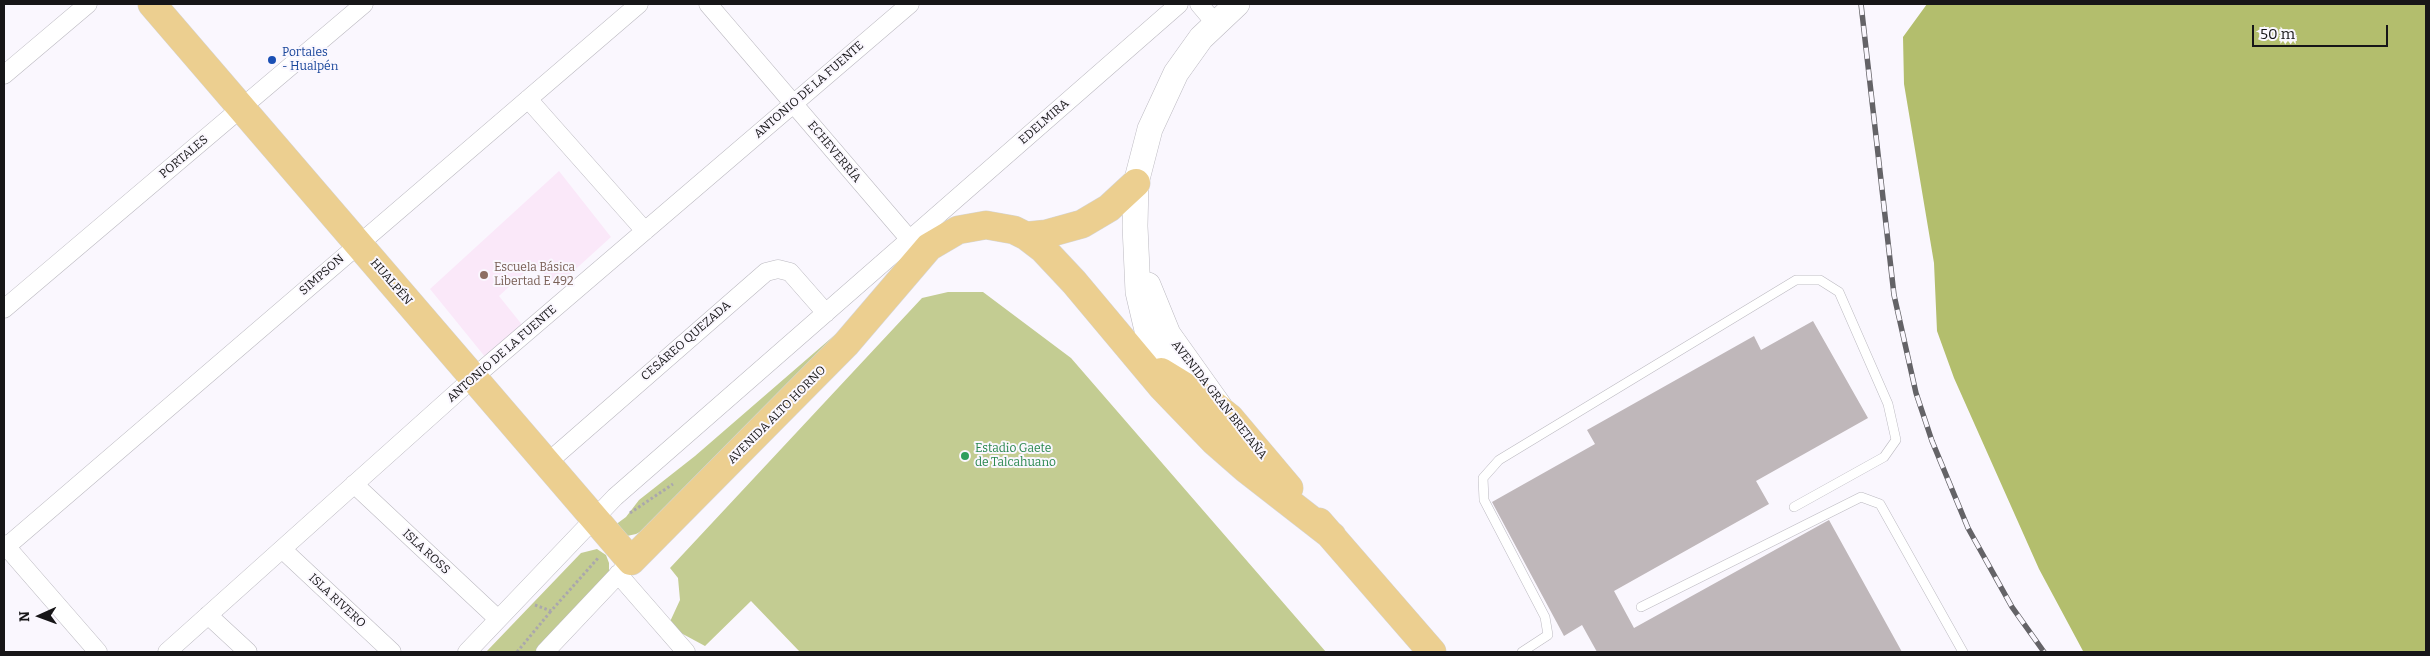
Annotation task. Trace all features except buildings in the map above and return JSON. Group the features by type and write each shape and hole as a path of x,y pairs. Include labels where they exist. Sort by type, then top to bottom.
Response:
{"main road":[{"name":"HUALPÉN","path":"152,4 612,539 624,568"},
{"path":"1026,236 1046,234 1082,224 1108,208 1136,183 1150,129 1163,97 1188,55 1216,23 1237,4"},
{"name":"AVENIDA GRAN BRETAÑA","path":"1136,183 1136,247 1138,292 1142,318 1150,343 1164,373 1193,420"},
{"name":"AVENIDA ALTO HORNO","path":"624,568 846,344 916,247 947,234 972,227 1000,227 1026,236"},
{"name":"AVENIDA GRAN BRETAÑA","path":"1026,236 1074,282 1193,420 1246,469 1332,536"},
{"name":"AVENIDA GRAN BRETAÑA","path":"1136,247 1152,296 1168,334 1230,418 1432,652"},
{"name":"AVENIDA GRAN BRETAÑA","path":"1133,352 1164,373"},
{"path":"1164,373 1210,402 1230,418"}],"street":[{"path":"4,75 88,4"},
{"name":"PORTALES","path":"4,309 364,4"},
{"name":"SIMPSON","path":"5,545 640,4"},
{"name":"ECHEVERRÍA","path":"708,4 916,247"},
{"name":"ANTONIO DE LA FUENTE","path":"167,652 473,378 910,4"},
{"name":"EDELMIRA","path":"916,247 1179,4"},
{"path":"1199,4 1216,23"},
{"path":"528,99 645,231"},
{"name":"AVENIDA ALTO HORNO","path":"467,652 615,496 826,313 916,247"},
{"name":"CESÁREO QUEZADA","path":"546,463 766,272 778,269 790,272 826,313"},
{"name":"ISLA ROSS","path":"354,484 498,619"},
{"path":"5,545 98,652"},
{"name":"ISLA RIVERO","path":"282,549 392,652"},
{"path":"624,568 686,652"},
{"name":"AVENIDA ALTO HORNO","path":"545,652 624,568"},
{"path":"208,615 248,652"}],"lane":[{"path":"1522,652 1548,635 1545,617 1484,500 1483,478 1499,460 1796,280 1820,280 1838,292 1888,404 1896,440 1884,457 1794,507"},
{"path":"1641,607 1860,497 1880,504 1963,652"}],"path":[{"path":"517,652 573,588 612,539"},
{"path":"518,598 551,611"}],"shaded area":[{"name":"Escuela Básica Libertad E 492","path":"559,171 611,237 556,287 535,263 499,296 523,326 486,358 430,289"}],"green space":[{"path":"1927,4 2426,4 2426,652 2083,651 2039,569 1954,378 1937,331 1934,263 1904,84 1903,37"},
{"name":"Estadio Gaete de Talcahuano","path":"948,292 983,292 1071,358 1326,652 800,652 751,601 705,646 668,626 680,600 678,578 670,568 922,298"},
{"path":"859,314 654,525 636,534 627,536 607,531 626,517 639,500 695,456"},
{"path":"597,549 606,555 609,563 609,573 537,652 486,652 581,553"}],"railway":[{"path":"1861,4 1894,295 1916,393 1932,441 1968,528 2012,607 2044,652"}],"place":[{"name":"Portales - Hualpén","path":"272,60"},
{"name":"Escuela Básica Libertad E 492","path":"484,275"},
{"name":"Estadio Gaete de Talcahuano","path":"965,456"}]}
